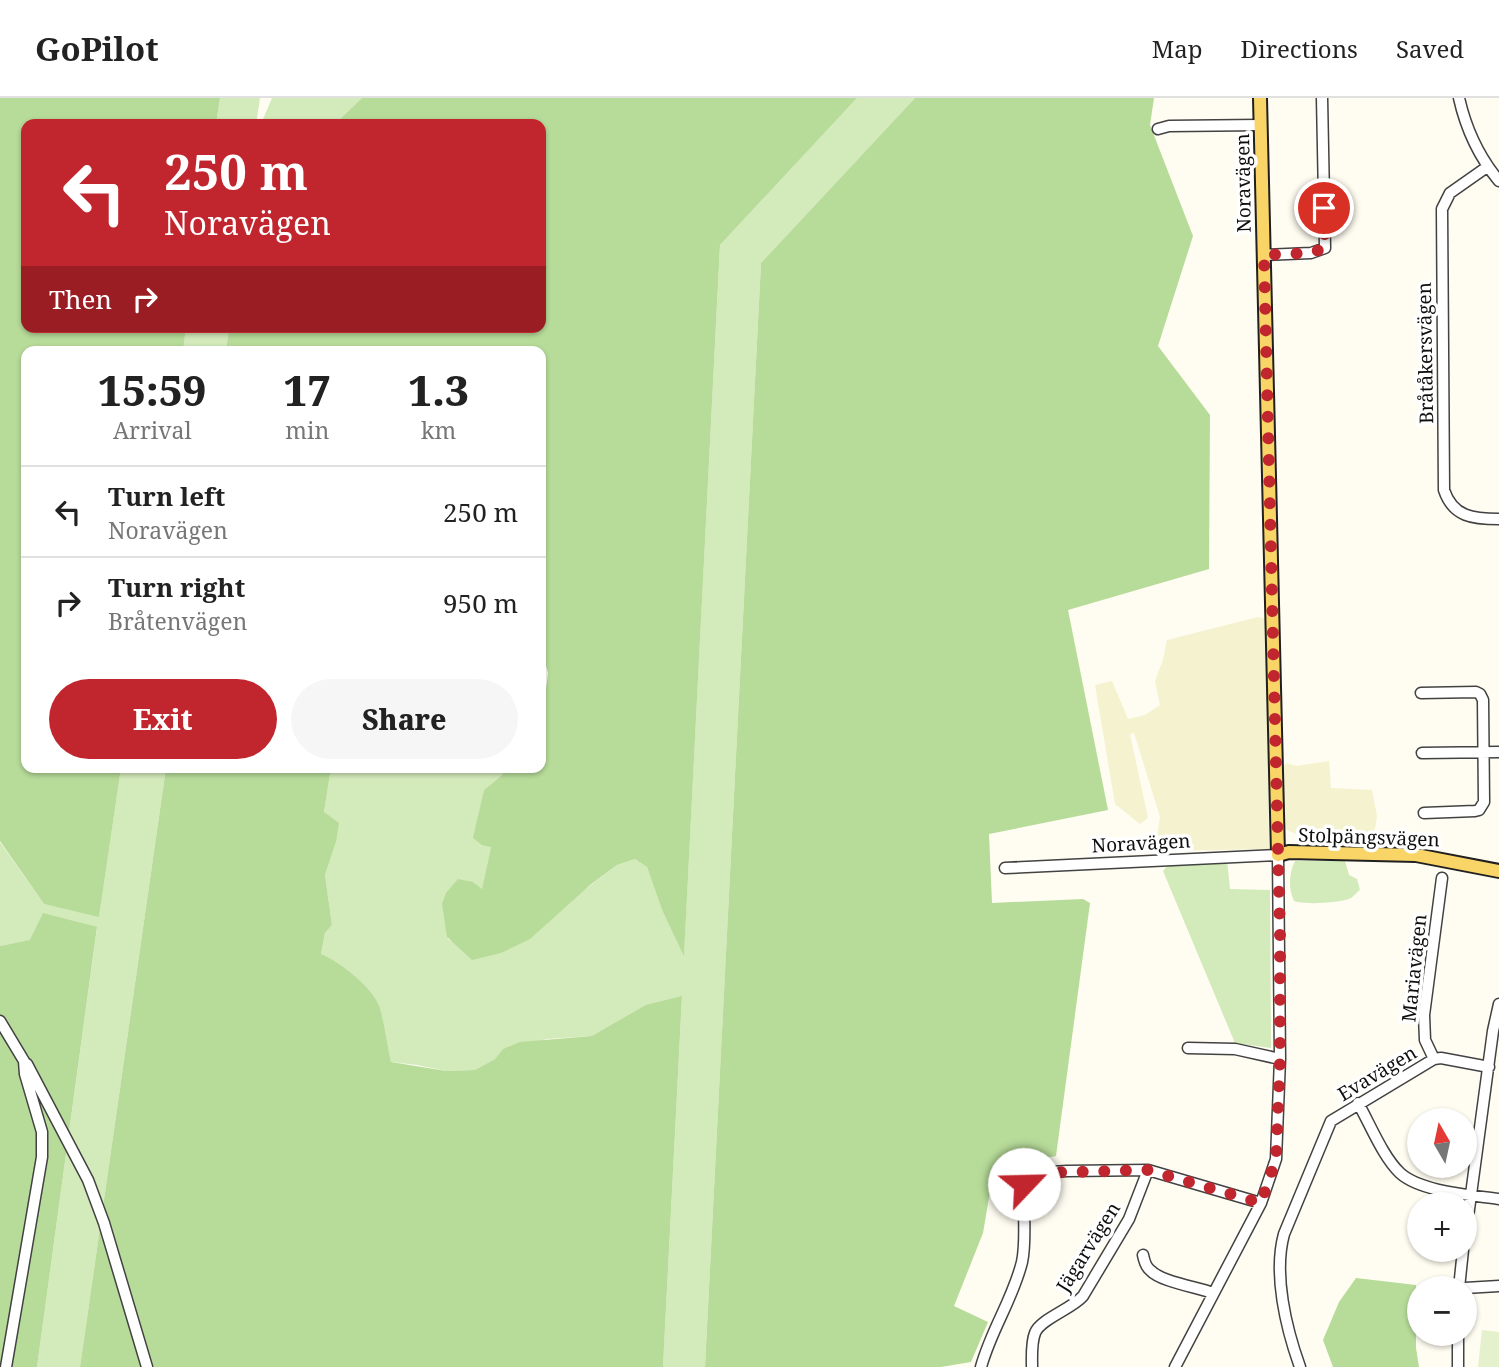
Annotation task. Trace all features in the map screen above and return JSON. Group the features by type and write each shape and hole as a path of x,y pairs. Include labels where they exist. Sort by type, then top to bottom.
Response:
{"main road":[{"name":"Noravägen","path":"1260,98 1278,855"},
{"name":"Stolpängsvägen","path":"1278,855 1289,852 1416,855 1499,871"}],"street":[{"path":"1264,255 1311,253 1325,248 1322,98"},
{"path":"1459,98 1474,144 1487,167 1499,181"},
{"path":"1158,128 1261,125"},
{"name":"Bråtåkersvägen","path":"1487,167 1450,193 1442,209 1444,490 1447,498 1460,513 1472,518 1499,519"},
{"path":"1420,693 1480,694 1483,700 1485,802 1479,810 1424,813"},
{"path":"1422,753 1499,752"},
{"name":"Noravägen","path":"1005,868 1278,855 1280,1059 1276,1159 1261,1203 1175,1367"},
{"name":"Mariavägen","path":"1434,1059 1425,1040 1424,1015 1441,878"},
{"path":"1472,1192 1499,1004"},
{"path":"0,1021 88,1181 104,1223 147,1367"},
{"path":"1188,1048 1235,1049 1280,1059"},
{"name":"Evavägen","path":"1299,1367 1287,1331 1280,1264 1281,1244 1331,1121 1434,1059 1489,1067"},
{"path":"6,1367 42,1157 42,1132 24,1061"},
{"path":"1358,1103 1388,1157 1402,1175 1417,1184 1457,1192"},
{"path":"985,1367 991,1337 1013,1291 1023,1259 1026,1216 1024,1184 1027,1176 1067,1171 1148,1170 1261,1203"},
{"name":"Jägarvägen","path":"1032,1367 1035,1331 1076,1305 1083,1296 1129,1219 1148,1170"},
{"path":"1477,1196 1499,1199"},
{"path":"1143,1255 1149,1270 1167,1279 1213,1293"},
{"path":"1477,1287 1499,1286"},
{"path":"1458,1346 1458,1367"}],"shaded area":[{"path":"1258,617 1266,619 1269,849 1164,851 1155,848 1160,817 1134,733 1130,734 1148,818 1140,824 1115,804 1095,685 1112,681 1128,719 1145,715 1160,705 1155,681 1167,640"},
{"path":"1329,761 1331,788 1372,790 1377,816 1374,835 1366,838 1303,837 1287,830 1284,825 1282,767 1287,763 1296,766"}],"green space":[{"path":"0,98 220,98 217,119 21,119 21,333 185,333 184,346 21,346 21,773 120,773 99,917 44,904 0,841"},
{"path":"220,98 260,98 257,119 217,119"},
{"path":"272,98 362,98 340,119 263,119"},
{"path":"362,98 857,98 720,245 684,956 662,910 647,867 635,859 617,865 590,885 530,939 501,953 472,960 447,937 442,904 446,893 458,879 473,882 482,889 491,847 482,845 473,838 484,790 503,773 546,773 546,346 227,346 228,333 546,333 546,119 340,119"},
{"path":"857,98 915,98 761,263 705,1367 663,1367 682,997 592,1036 547,1039 503,1049 495,1059 475,1070 446,1071 391,1062 382,1014 371,992 355,976 321,954 325,933 332,925 325,875 336,842 324,812 330,773 503,773 484,790 481,805 491,847 482,890 473,882 465,882 443,904 448,939 473,953 501,953 617,865 635,859 647,867 662,910 684,954 720,245"},
{"path":"915,98 1154,98 1150,125 1193,236 1158,346 1210,415 1209,569 1068,610 1108,810 989,834 992,903 1083,899 1090,903 1056,1156 994,1168 983,1233 954,1306 988,1322 971,1362 941,1367 705,1367 761,263"},
{"path":"185,333 228,333 227,346 184,346"},
{"path":"120,773 165,773 80,1367 37,1367 97,928 0,946 0,842 44,904 99,916"},
{"path":"165,773 330,773 324,812 339,823 325,875 332,925 325,933 321,954 355,976 371,992 382,1014 391,1062 446,1071 475,1070 495,1059 503,1049 520,1042 592,1036 646,1005 682,996 663,1367 80,1367"},
{"path":"1227,860 1230,889 1270,890 1271,1048 1235,1043 1163,871 1170,863"},
{"path":"1295,861 1345,861 1349,875 1357,879 1360,890 1351,898 1339,901 1294,901 1290,881"},
{"path":"43,913 97,927 37,1367 0,1367 0,946 30,940"},
{"path":"1356,1278 1407,1284 1407,1346 1416,1346 1419,1367 1333,1367 1323,1340 1339,1302"},
{"path":"1482,1330 1499,1332 1499,1367 1478,1367"}],"route":[{"path":"1024,1184 1027,1176 1035,1173 1134,1168 1162,1173 1261,1203 1272,1174 1276,1159 1280,1059 1280,935 1264,255 1311,253 1325,248 1324,208"}]}
